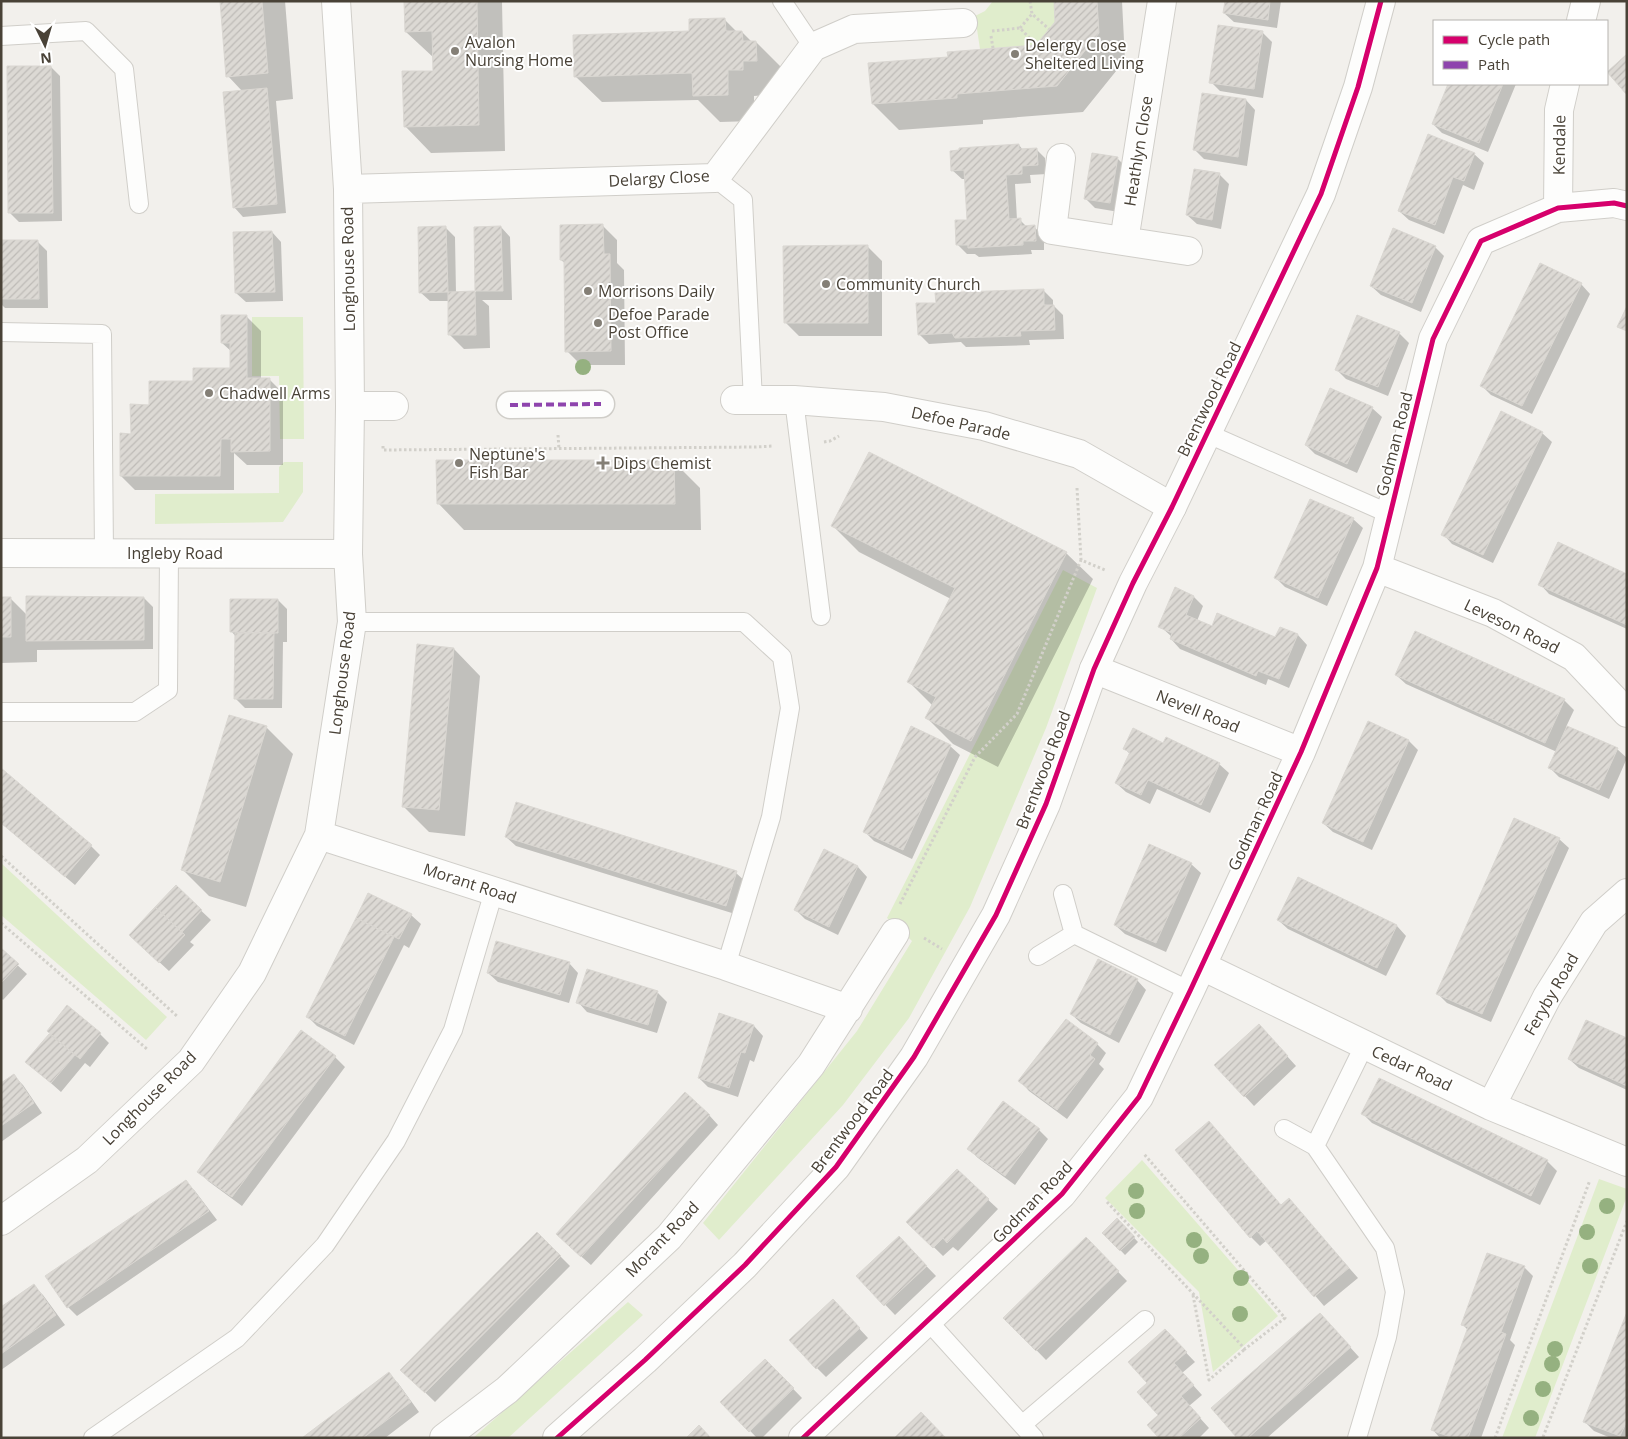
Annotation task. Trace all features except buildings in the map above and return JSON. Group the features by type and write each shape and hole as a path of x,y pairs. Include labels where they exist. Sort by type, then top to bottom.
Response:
{"street":[{"name":"Longhouse Road","path":"1,1221 87,1160 191,1061 252,973 319,835 352,622 348,554 350,406 348,189 336,1"},
{"name":"Heathlyn Close","path":"1124,241 1162,1"},
{"name":"Brentwood Road","path":"557,1438 645,1360 745,1265 836,1167 914,1057 996,915 1046,804 1094,669 1133,583 1172,507 1321,194 1358,87 1381,1"},
{"path":"1581,20 1586,1"},
{"name":"Delargy Close","path":"348,189 715,178 813,47 854,29 974,27"},
{"name":"Kendale","path":"1558,208 1559,110 1565,85"},
{"path":"1061,158 1052,230 1188,251"},
{"name":"Godman Road","path":"803,1438 1062,1194 1139,1097 1301,752 1377,568 1433,339 1481,241 1558,208 1614,203 1627,206"},
{"name":"Defoe Parade","path":"744,400 794,400 884,407 984,426 1079,454 1172,507"},
{"path":"510,405 601,404"},
{"path":"350,406 388,406"},
{"name":"Ingleby Road","path":"1,553 348,554"},
{"name":"Leveson Road","path":"1377,568 1493,613 1574,657 1627,713"},
{"name":"Nevell Road","path":"1094,669 1301,752"},
{"name":"Morant Road","path":"319,835 726,966 848,1009"},
{"name":"Feryby Road","path":"1491,1106 1547,997 1594,922 1627,893"},
{"name":"Morant Road","path":"444,1438 507,1390 669,1237 811,1065 848,1009 896,921"},
{"name":"Cedar Road","path":"1202,966 1491,1106 1627,1162"}],"lane":[{"path":"782,1 813,47"},
{"path":"1,36 86,30 124,69 140,204"},
{"path":"715,178 743,200 744,400"},
{"path":"1,332 102,334 104,553"},
{"path":"794,400 821,616"},
{"path":"1206,433 1390,514"},
{"path":"1,712 135,712 168,690 169,553"},
{"path":"352,622 744,622 782,657 790,708 771,818 726,966"},
{"path":"93,1438 237,1338 326,1245 396,1141 453,1030 494,891"},
{"path":"1063,894 1074,934 1190,991"},
{"path":"1038,956 1074,934"},
{"path":"1315,1146 1364,1046"},
{"path":"1284,1129 1315,1146 1385,1248 1395,1292 1387,1337 1356,1438"},
{"path":"928,1321 1028,1431 1145,1320"}],"path":[{"path":"1030,1 1032,14 1049,29"},
{"path":"974,27 991,31 1020,28 1032,14"},
{"path":"1020,28 1036,45"},
{"path":"991,31 993,48"},
{"path":"388,406 383,450 756,447 830,441 843,434"},
{"path":"896,921 975,757 1017,714 1080,560 1076,483"},
{"path":"1080,560 1133,583"},
{"path":"1,856 178,1017"},
{"path":"1,923 147,1050"},
{"path":"922,937 945,951"},
{"path":"1144,1154 1285,1318 1209,1380 1193,1294"},
{"path":"1495,1438 1592,1174"},
{"path":"1107,1202 1245,1349"},
{"path":"1543,1436 1627,1221"}],"green space":[{"path":"993,1 1054,1 1055,22 1036,45 980,49 975,16 985,11"},
{"path":"252,317 303,317 304,439 280,439 279,376 252,376"},
{"path":"284,462 303,462 303,492 283,522 155,524 155,494 279,493 279,467"},
{"path":"1063,570 1097,588 1046,728 970,907 909,1018 843,1105 719,1240 703,1223 857,1031 912,941 887,918"},
{"path":"1,863 167,1017 146,1040 1,915"},
{"path":"1142,1160 1278,1316 1213,1372 1199,1292 1105,1198"},
{"path":"1599,1179 1627,1189 1627,1196 1535,1438 1502,1438"},
{"path":"628,1302 643,1315 508,1438 473,1438"}],"marked path":[{"path":"510,405 601,404"}],"cycle path":[{"path":"557,1438 645,1360 745,1265 836,1167 914,1057 996,915 1046,804 1094,669 1133,583 1172,507 1321,194 1358,87 1381,1"},
{"path":"803,1438 1062,1194 1139,1097 1301,752 1377,568 1433,339 1481,241 1558,208 1614,203 1627,206"}],"place":[{"name":"Avalon Nursing Home","path":"455,51"},
{"name":"Delergy Close Sheltered Living","path":"1015,54"},
{"name":"Community Church","path":"826,284"},
{"name":"Morrisons Daily","path":"588,291"},
{"name":"Defoe Parade Post Office","path":"598,323"},
{"name":"Chadwell Arms","path":"209,393"},
{"name":"Neptune's Fish Bar","path":"459,463"},
{"name":"Dips Chemist","path":"603,463"}]}
